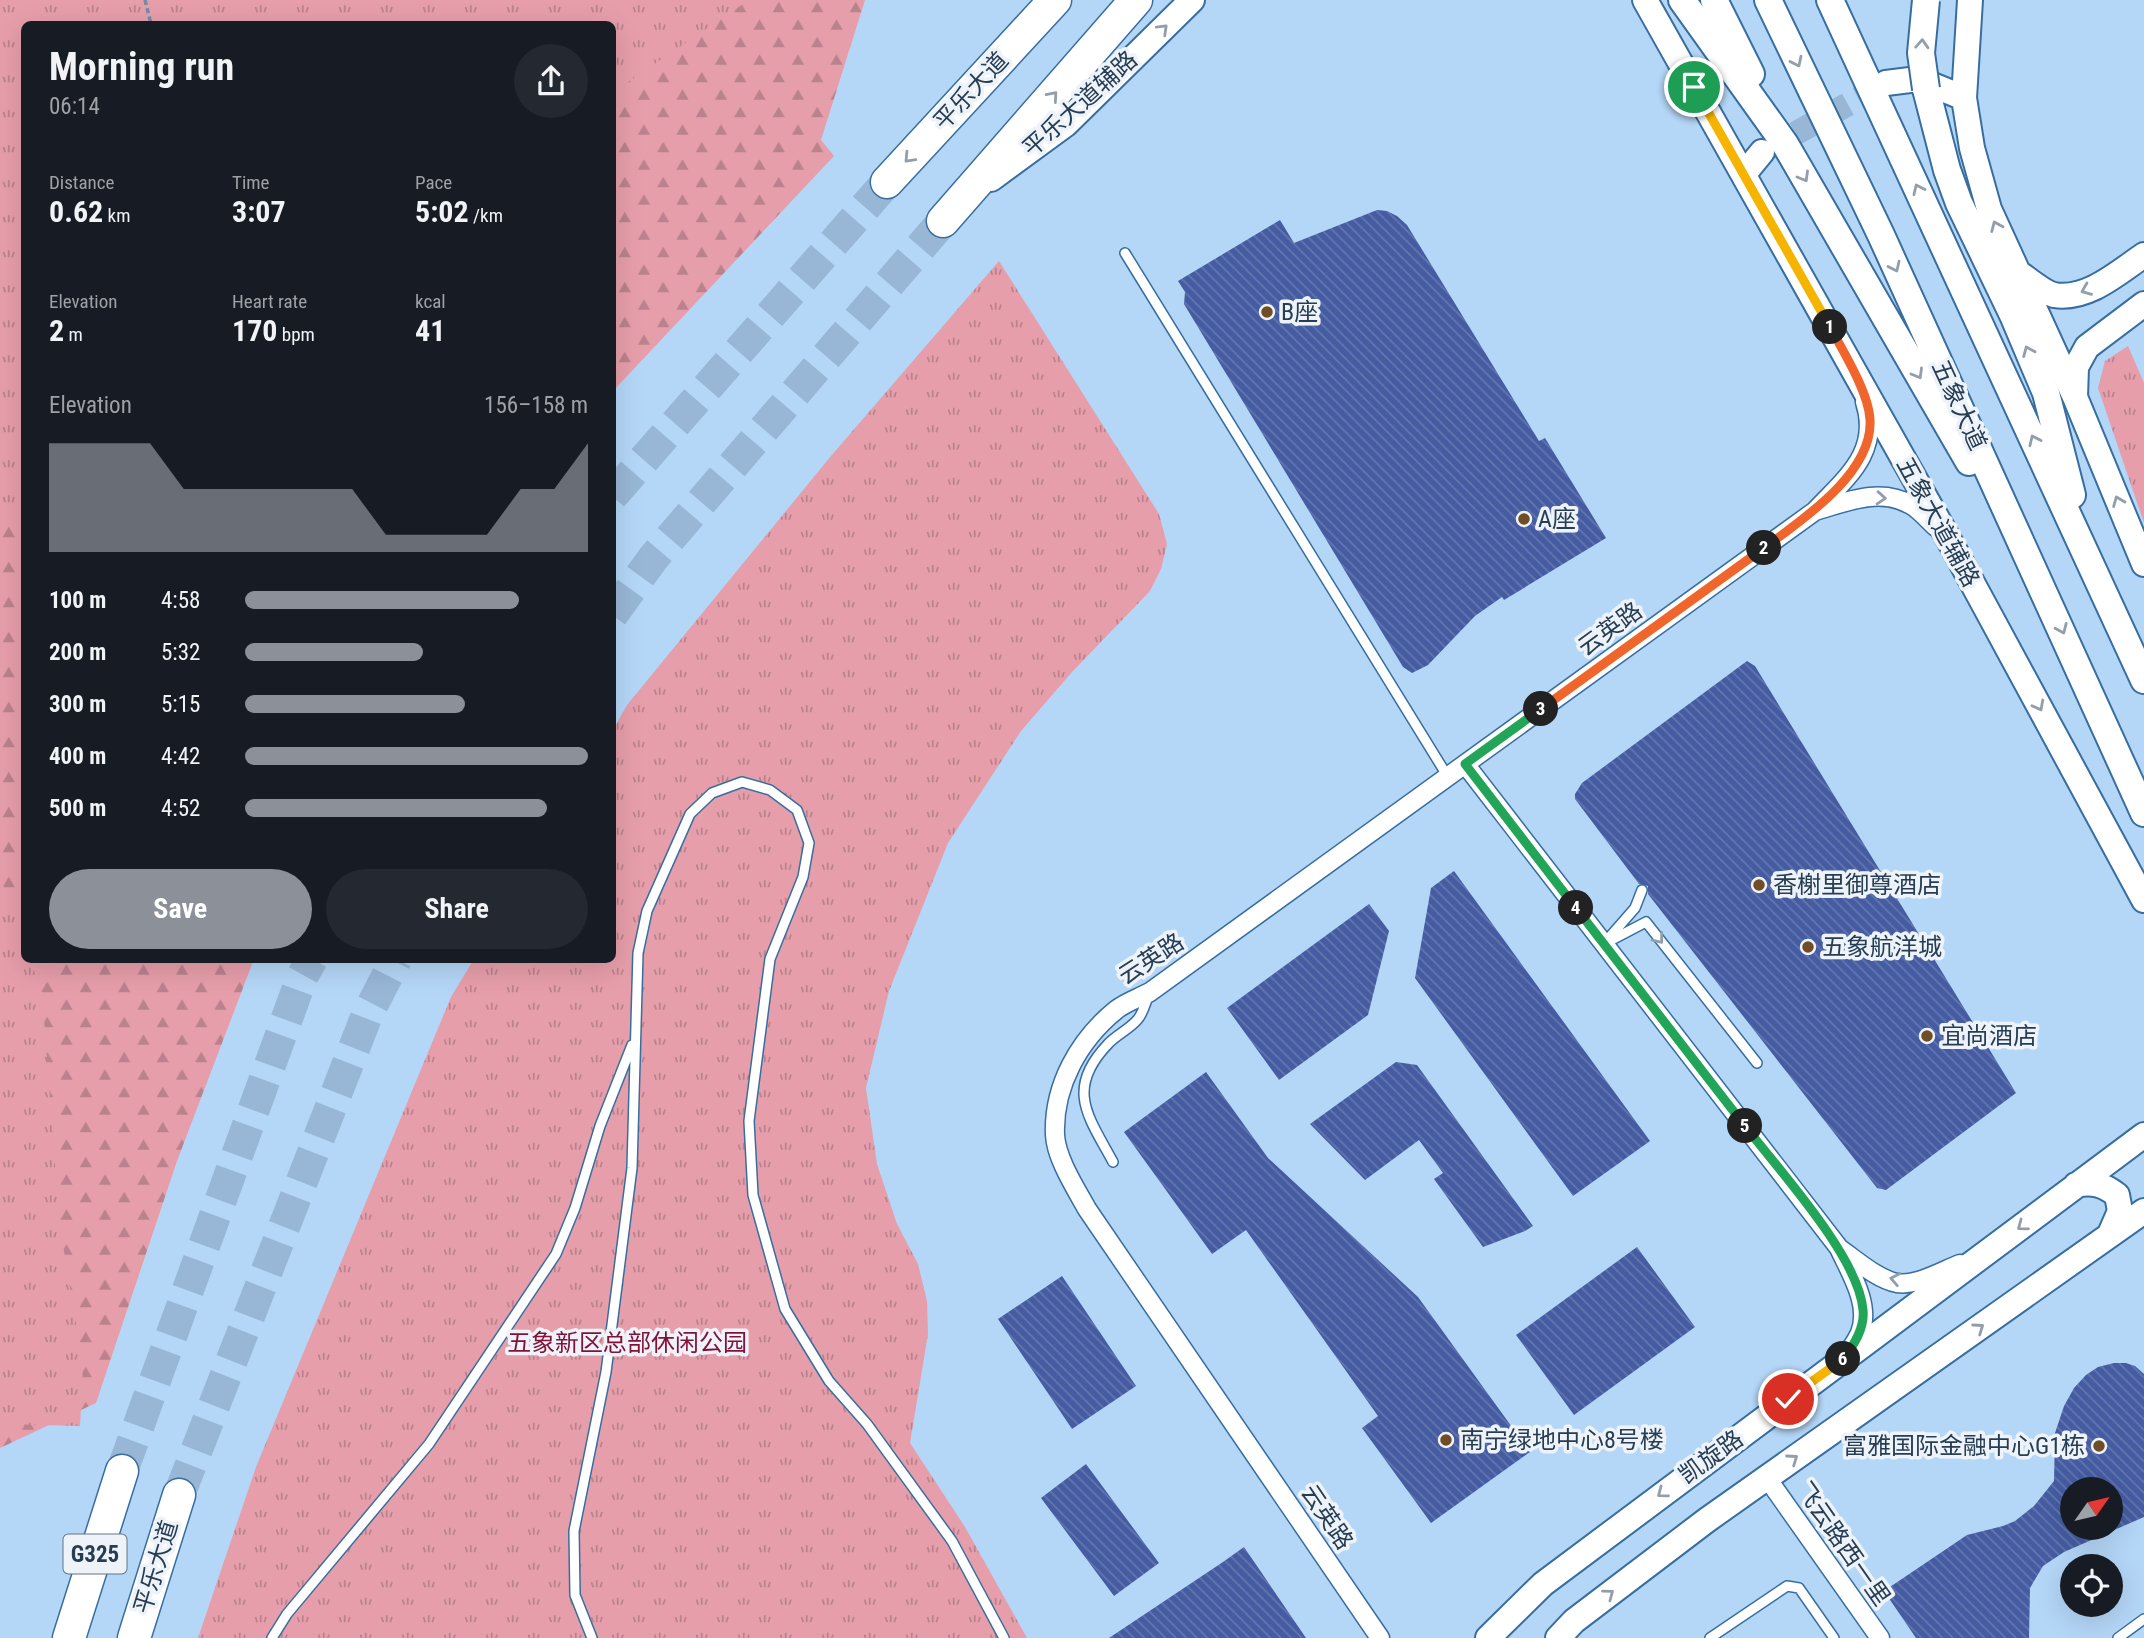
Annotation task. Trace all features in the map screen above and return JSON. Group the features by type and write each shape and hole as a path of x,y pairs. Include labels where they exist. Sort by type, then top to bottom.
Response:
{"highway":[{"name":"平乐大道","path":"887,182 1055,0"},
{"path":"953,211 1136,0"},
{"name":"G325","path":"69,1630 122,1471"},
{"name":"平乐大道","path":"134,1638 179,1495"}],"main road":[{"path":"1682,0 2049,600"},
{"path":"1714,0 1773,148"},
{"name":"五象大道","path":"1768,0 1881,235 2144,813"},
{"path":"1830,0 2144,680"},
{"path":"1926,0 1921,52 1926,89 1947,170 1959,203 2013,315 2046,393 2088,558"}],"street":[{"name":"平乐大道辅路","path":"953,211 1066,124 1192,0"},
{"name":"五象大道辅路","path":"1645,0 1948,538 2144,900"},
{"path":"1970,0 1964,97 1972,148 1989,209 2075,397 2144,564"},
{"path":"1886,83 1918,79 1964,97"},
{"path":"1744,174 1773,148"},
{"path":"2015,270 2052,295 2075,294 2105,282 2144,255"},
{"path":"2075,397 2076,367 2087,348 2144,304"},
{"path":"1815,511 1859,462 1869,441 1871,418 1857,375"},
{"path":"1815,511 1861,497 1888,496 1911,505 1948,538"},
{"name":"云英路","path":"1380,1638 1087,1209 1068,1174 1055,1137 1063,1081 1088,1038 1118,1009 1150,992 1815,511"},
{"path":"1465,764 1839,1248 1858,1288 1863,1311 1860,1333 1845,1357"},
{"name":"凯旋路","path":"1488,1638 1543,1584 2144,1135"},
{"path":"2076,1185 2088,1182 2098,1184 2117,1195 2120,1211 2110,1234"},
{"name":"凯旋路","path":"1558,1638 1574,1620 1706,1520 2144,1211"},
{"path":"1839,1248 1877,1274 1897,1283 1920,1280 1983,1255"},
{"name":"飞云路西一里","path":"1767,1478 1880,1638"}],"lane":[{"path":"1125,253 1448,777"},
{"path":"592,1638 575,1595 574,1531 606,1372 632,1168 638,953 648,911 690,814 712,793 742,782 770,790 797,810 809,844 803,877 770,959 749,1121 753,1195 785,1309 829,1381 867,1424 952,1541 1004,1638"},
{"path":"1604,944 1635,908 1642,890"},
{"path":"1604,944 1646,922 1757,1063"},
{"path":"1113,1162 1083,1101 1084,1079 1107,1044 1138,1019 1150,992"},
{"path":"272,1638 287,1614 429,1444 555,1254 575,1209 600,1126 634,1040"},
{"path":"1710,1638 1787,1586 1799,1588 1834,1638"},
{"path":"2118,1638 2144,1619"}],"path":[{"path":"145,0 150,21"}],"green space":[{"path":"0,0 21,21 21,963 252,963 177,1161 96,1403 0,1448"},
{"path":"0,0 749,0 616,90 616,21 21,21 21,502 0,522"},
{"path":"248,0 865,0 821,140 834,156 616,388 616,21 247,21"},
{"name":"五象新区总部休闲公园","path":"999,261 1159,514 1167,544 1161,569 1150,591 1072,672 1021,731 948,843 889,991 866,1088 877,1164 897,1224 918,1264 927,1301 928,1334 910,1443 965,1527 1027,1638 198,1638 256,1467 451,997 472,963 616,963 616,725 627,705 831,456"},
{"path":"2128,346 2144,383 2144,523 2098,388 2105,361"},
{"path":"0,876 21,936 21,963 31,963 42,993 60,1228 83,1364 80,1426 0,1424"}],"building":[{"path":"1377,210 1397,216 1407,225 1539,441 1545,438 1606,538 1504,600 1502,597 1475,616 1428,665 1412,673 1403,667 1184,304 1185,292 1178,281 1280,220 1294,243"},
{"name":"五象航洋城","path":"1747,661 1755,666 2016,1093 1886,1190 1877,1188 1648,894 1648,886 1639,884 1575,799 1582,783"},
{"path":"1454,871 1650,1141 1573,1196 1415,978 1431,888"},
{"path":"1369,904 1389,931 1368,1015 1279,1080 1227,1008"},
{"path":"1396,1062 1417,1065 1533,1226 1483,1247 1434,1179 1443,1173 1419,1140 1365,1180 1310,1124"},
{"path":"1206,1072 1268,1158 1418,1297 1530,1452 1431,1523 1362,1428 1378,1416 1246,1230 1212,1254 1124,1132"},
{"path":"1637,1247 1695,1327 1574,1415 1516,1335"},
{"path":"1062,1276 1136,1386 1072,1429 998,1319"},
{"path":"2114,1363 2135,1366 2144,1374 2144,1517 2123,1526 2123,1477 2060,1477 2060,1540 2091,1540 2060,1554 2043,1566 2030,1588 2029,1638 1916,1638 1884,1591 1967,1535 2015,1521 2034,1506 2054,1481 2055,1433 2064,1406 2074,1388 2098,1367"},
{"path":"1086,1464 1159,1563 1114,1596 1041,1498"},
{"path":"1244,1547 1306,1638 1109,1638 1223,1562"}],"tunnel":[{"path":"1764,151 1886,83"},
{"path":"616,491 887,182"},
{"path":"616,609 654,557 943,221"},
{"path":"122,1471 302,977 310,963"},
{"path":"179,1495 367,1015 394,963"}],"place":[{"name":"B座","path":"1267,312"},
{"name":"A座","path":"1524,519"},
{"name":"香榭里御尊酒店","path":"1759,885"},
{"name":"五象航洋城","path":"1808,947"},
{"name":"宜尚酒店","path":"1927,1036"},
{"name":"南宁绿地中心8号楼","path":"1446,1440"},
{"name":"富雅国际金融中心G1栋","path":"2099,1446"}],"route":[{"path":"1694,87 1857,375 1871,418 1869,441 1859,462 1815,511 1465,764 1839,1248 1858,1288 1863,1311 1860,1333 1845,1357 1788,1399"}]}
